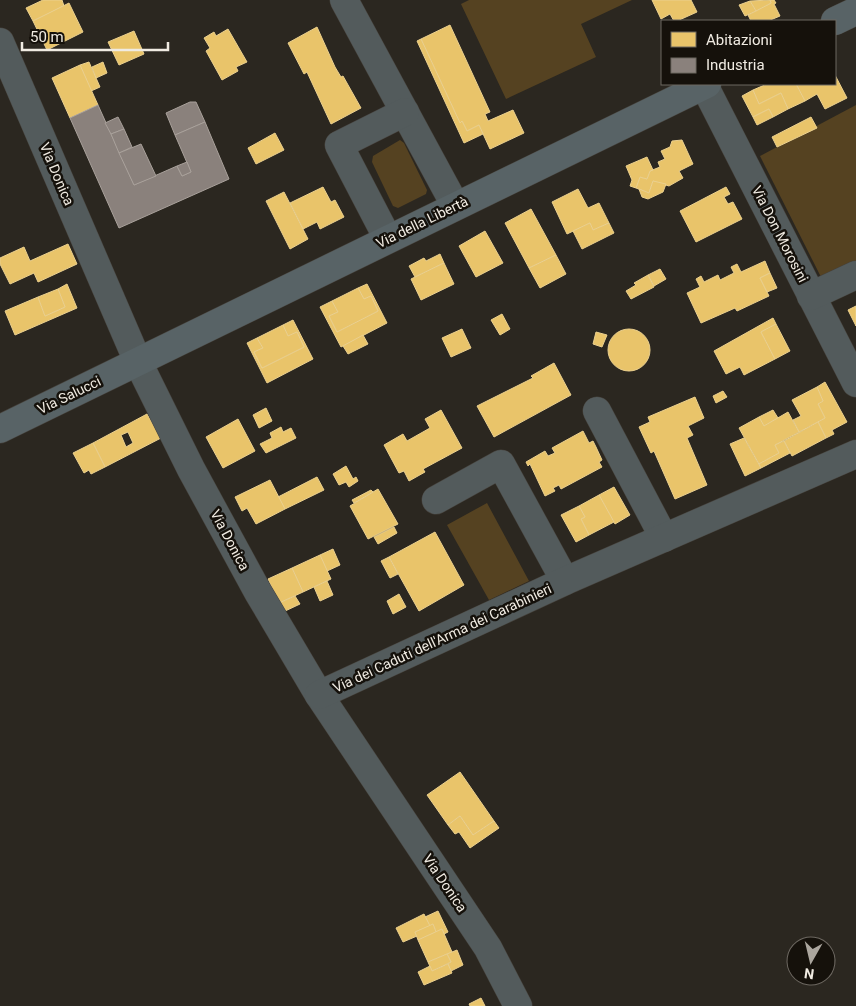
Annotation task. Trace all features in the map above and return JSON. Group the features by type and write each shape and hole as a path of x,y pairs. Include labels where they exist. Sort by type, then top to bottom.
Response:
{"main road":[{"path":"836,21 856,11"},
{"name":"Via della Libertà","path":"138,362 455,205 705,85"},
{"name":"Via Salucci","path":"0,429 138,362"}],"street":[{"path":"344,0 455,205"},
{"name":"Via Donica","path":"0,42 138,362 191,469 258,592 318,695 488,948 518,1006"},
{"name":"Via Don Morosini","path":"705,85 856,383"},
{"path":"388,239 339,145 405,112"},
{"path":"811,296 856,275"},
{"path":"597,411 664,538"},
{"name":"Via dei Caduti dell'Arma dei Carabinieri","path":"318,695 565,581 856,454"},
{"name":"Via dei Caduti dell'Arma dei Carabinieri","path":"436,500 501,464 565,581"}],"shaded area":[{"path":"469,0 632,0 581,24 596,57 506,99 461,4"},
{"path":"856,105 856,267 824,283 760,156"},
{"path":"400,140 404,143 427,190 426,194 398,208 393,206 372,162 373,156"},
{"path":"487,503 529,581 489,600 447,525"}],"building: Abitazioni":[{"path":"43,0 62,0 64,6 33,21 26,8"},
{"path":"652,0 691,0 697,12 679,20 673,20 670,14 661,19"},
{"path":"770,0 774,0 780,16 770,20 750,20 748,15 771,3"},
{"path":"770,0 771,3 756,11 750,1"},
{"path":"750,1 756,11 745,16 739,5"},
{"path":"69,3 83,32 47,50 33,21"},
{"path":"450,25 490,112 485,114 488,121 513,110 524,133 490,149 479,125 467,131 462,121 460,123 421,39"},
{"path":"317,27 335,67 341,77 343,76 361,108 331,124 307,72 304,74 288,43"},
{"path":"228,29 247,62 236,67 238,71 222,80 206,51 210,48 204,38 214,32 216,36"},
{"path":"134,31 144,54 119,65 108,42"},
{"path":"421,39 460,123 462,121 467,131 479,125 483,134 464,143 417,41"},
{"path":"89,62 100,87 91,91 80,65"},
{"path":"103,62 107,73 96,78 92,67"},
{"path":"80,65 98,105 70,118 52,78"},
{"path":"836,77 847,98 825,109 817,94 805,101 797,85 836,85"},
{"path":"765,85 797,85 805,101 788,109 781,93 759,104 753,90"},
{"path":"753,90 759,104 781,93 788,109 773,117 769,109 753,117 742,96"},
{"path":"769,109 773,117 757,125 753,117"},
{"path":"811,117 817,128 777,147 772,137"},
{"path":"275,133 284,150 256,164 248,148"},
{"path":"682,140 693,164 679,171 683,178 669,186 653,181 649,193 636,188 640,177 647,179 650,171 660,167 658,162 665,159 661,151 670,147 672,141"},
{"path":"647,157 653,170 650,171 647,179 640,177 636,188 630,186 632,180 626,166"},
{"path":"653,181 666,184 663,192 648,199 642,197 639,189 649,193"},
{"path":"323,187 331,202 335,200 344,217 320,229 317,222 303,229 290,203"},
{"path":"726,187 730,194 724,197 728,204 733,202 742,219 696,242 680,211"},
{"path":"578,189 588,208 599,203 609,223 593,230 590,223 567,234 552,202"},
{"path":"284,192 308,239 290,249 266,201"},
{"path":"531,209 556,255 529,268 505,223"},
{"path":"590,223 593,230 609,223 614,233 582,249 573,231"},
{"path":"485,231 503,263 476,277 459,246"},
{"path":"68,244 77,264 38,282 34,273 10,284 0,264 0,258 24,247 30,261"},
{"path":"440,254 444,263 415,277 409,266 424,258 426,261"},
{"path":"556,255 566,274 540,288 529,268"},
{"path":"765,261 770,273 760,278 769,296 737,311 735,308 701,323 687,293 700,287 696,279 701,276 704,282 718,275 720,280 734,273 731,267 737,264 741,272"},
{"path":"444,263 454,284 421,300 411,279"},
{"path":"660,269 666,279 654,286 648,275"},
{"path":"770,273 777,288 767,292 760,278"},
{"path":"648,275 654,287 631,299 626,291 636,285 634,283"},
{"path":"67,284 77,308 15,335 5,311 38,297 45,316 65,307 58,289"},
{"path":"367,284 387,323 341,347 320,307 332,301 338,312 329,316 337,332 378,311 371,296 364,299 358,288"},
{"path":"358,288 364,299 371,296 378,311 337,332 329,316 338,312 332,301"},
{"path":"58,289 65,307 45,316 38,297"},
{"path":"856,306 856,326 848,310"},
{"path":"502,314 510,329 500,335 491,320"},
{"path":"773,318 776,324 761,332 775,359 744,375 740,367 726,374 714,351"},
{"path":"293,320 313,359 267,383 247,343 257,338 263,348 254,352 262,368 304,347 297,332 288,336 283,325"},
{"path":"776,324 790,351 775,359 761,332"},
{"path":"283,325 288,336 297,332 304,347 262,368 254,352 263,348 257,338"},
{"path":"462,329 471,348 451,357 442,338"},
{"path":"625,329 633,329 644,335 650,350 644,365 633,371 625,371 614,365 608,354 608,346 614,335"},
{"path":"596,332 607,335 602,347 593,344"},
{"path":"363,335 368,344 348,354 343,346"},
{"path":"554,363 571,395 494,437 477,406 533,378 531,376"},
{"path":"825,382 847,422 832,430 834,434 826,438 818,422 825,418 818,404 823,401 817,387"},
{"path":"817,387 823,401 818,404 825,418 799,432 793,420 801,416 792,400"},
{"path":"723,391 727,397 716,403 713,396"},
{"path":"695,397 704,418 688,426 693,435 687,438 707,485 675,499 654,451 651,453 639,427 650,422 648,417"},
{"path":"266,408 272,421 259,428 253,415"},
{"path":"441,410 462,448 423,469 425,472 409,481 404,471 399,473 384,445 403,434 407,441 430,428 425,419"},
{"path":"773,410 778,418 764,426 759,417"},
{"path":"788,412 799,432 775,445 779,453 759,464 739,428 759,417 764,426"},
{"path":"147,414 161,438 105,467 93,443","holes":["128,432 133,443 126,447 121,435"]},
{"path":"238,419 255,451 223,468 206,437"},
{"path":"818,422 826,438 792,456 784,441"},
{"path":"281,427 283,432 291,428 296,438 266,453 260,444 272,438 270,433"},
{"path":"583,431 589,443 593,441 602,460 599,462 602,467 561,489 559,485 553,488 555,491 545,496 530,464 528,466 526,462 545,451 548,456 555,453 552,448"},
{"path":"744,438 761,468 745,476 730,444"},
{"path":"784,441 790,453 761,468 759,464 779,453 775,445"},
{"path":"93,443 105,467 91,474 89,470 84,473 73,453"},
{"path":"346,466 353,479 356,477 358,481 349,487 346,482 339,485 333,474"},
{"path":"317,477 324,490 285,509 278,497"},
{"path":"270,480 285,509 256,524 247,508 242,511 235,497"},
{"path":"614,487 630,515 615,524 599,495"},
{"path":"378,489 398,524 368,539 350,506"},
{"path":"371,490 373,492 354,503 352,500"},
{"path":"599,495 614,522 589,535 581,519 585,517 579,506"},
{"path":"579,506 585,517 581,519 589,535 576,542 561,515"},
{"path":"394,527 397,533 378,544 374,537"},
{"path":"435,532 464,585 419,611 389,557"},
{"path":"333,549 340,565 327,571 320,555"},
{"path":"320,555 331,579 303,592 292,568"},
{"path":"389,557 398,574 390,578 381,561"},
{"path":"292,568 303,592 279,603 268,579"},
{"path":"327,581 333,595 320,601 314,587"},
{"path":"399,594 406,607 393,614 387,601"},
{"path":"295,596 300,604 283,612 279,603"},
{"path":"460,772 494,821 473,835 460,816 448,825 427,795"},
{"path":"460,816 473,835 494,821 499,828 470,848 459,832 455,834 448,825"},
{"path":"438,911 448,932 444,934 442,929 436,932 433,924 430,926 425,917"},
{"path":"424,914 430,926 415,932 417,936 403,942 396,928"},
{"path":"433,924 436,932 418,940 415,932"},
{"path":"442,929 452,952 428,962 418,940"},
{"path":"457,950 463,965 451,971 448,964 451,962 447,954"},
{"path":"447,954 451,962 432,971 428,962"},
{"path":"448,964 452,973 424,985 418,972 430,966 432,971"},
{"path":"481,998 485,1006 470,1006 469,1004"}],"building: Industria":[{"path":"190,102 196,102 205,122 175,135 166,113"},
{"path":"98,105 134,185 177,166 182,176 191,172 175,135 205,122 229,179 119,228 70,118"},
{"path":"118,117 124,129 111,134 105,123"},
{"path":"124,129 132,147 119,153 111,134"},
{"path":"141,144 156,176 134,185 119,153"},
{"path":"187,162 191,172 182,176 177,166"}]}
